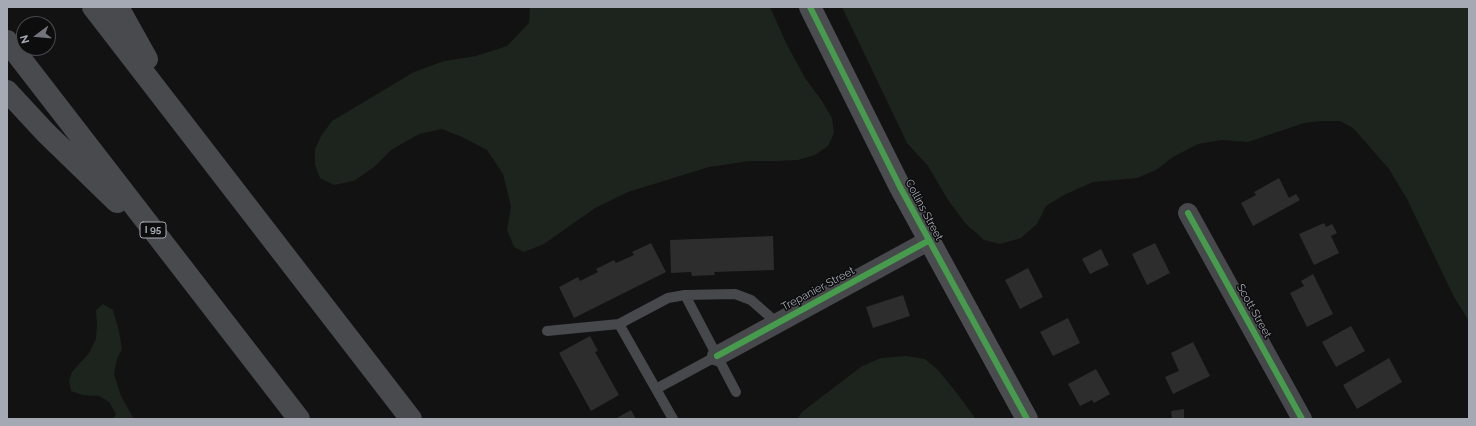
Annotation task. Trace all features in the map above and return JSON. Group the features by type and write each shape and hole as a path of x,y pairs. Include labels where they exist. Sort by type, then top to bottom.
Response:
{"highway":[{"path":"93,7 411,419"},
{"path":"118,7 179,118"},
{"name":"I 95","path":"7,41 299,419"},
{"path":"7,91 45,132 173,256"}],"street":[{"name":"Collins Street","path":"810,7 873,135 928,241 1027,419"},
{"name":"Scott Street","path":"1188,214 1302,419"},
{"name":"Trepanier Street","path":"717,356 928,241"}],"lane":[{"path":"547,331 619,324 668,298 685,295 734,294 743,296 758,305 778,323"},
{"path":"685,295 736,392"},
{"path":"619,324 673,419"},
{"path":"656,389 717,356"}],"shaded area":[{"path":"530,7 770,7 786,43 805,78 822,101 832,118 834,133 828,146 815,155 798,160 749,161 709,167 628,192 595,208 544,244 524,252 514,247 507,230 511,206 503,174 487,150 462,137 442,129 419,134 391,150 374,167 354,181 334,185 320,178 315,165 315,149 321,136 332,121 414,72 444,61 476,56 507,46 529,23"},
{"path":"842,7 1469,7 1469,321 1454,297 1407,199 1389,169 1353,128 1340,121 1304,123 1248,142 1222,140 1198,144 1173,157 1156,170 1137,178 1093,182 1066,194 1046,206 1037,224 1021,238 1000,244 984,240 966,224 948,200 928,166 907,143"},
{"path":"103,304 113,310 119,331 122,349 117,359 114,374 121,396 134,419 113,419 116,414 109,402 99,396 82,395 71,391 69,381 72,372 89,353 96,339 96,310"},
{"path":"906,356 925,359 938,370 976,419 797,419 802,412 862,366 881,358"}],"building":[{"path":"1279,178 1289,198 1296,194 1300,200 1253,226 1241,203 1256,195 1254,192"},
{"path":"1324,223 1326,227 1332,224 1337,233 1331,236 1339,253 1314,265 1299,234"},
{"path":"773,236 774,270 714,272 715,275 692,276 691,272 671,273 670,240"},
{"path":"651,243 666,272 574,318 559,287 578,277 580,281 598,272 596,269 614,260 616,263 634,255 632,252"},
{"path":"1155,243 1170,273 1147,285 1132,254"},
{"path":"1101,249 1109,265 1090,274 1082,259"},
{"path":"1028,268 1043,297 1020,309 1005,280"},
{"path":"1313,274 1333,314 1307,327 1290,293 1304,286 1301,281"},
{"path":"903,295 910,316 873,328 866,307"},
{"path":"1068,318 1080,343 1053,356 1040,332"},
{"path":"1351,326 1365,351 1336,367 1322,342"},
{"path":"590,336 598,351 595,352 619,395 591,411 559,353"},
{"path":"1193,342 1210,376 1173,394 1165,377 1179,371 1171,353"},
{"path":"1389,358 1402,382 1357,409 1343,385"},
{"path":"1096,369 1110,394 1094,403 1092,400 1080,406 1068,384"},
{"path":"1184,409 1184,419 1172,419 1171,411"},
{"path":"631,410 636,419 615,419"}],"cycle path":[{"path":"810,7 900,187 1027,419"},
{"path":"1188,213 1302,419"},
{"path":"717,356 928,241"}]}
